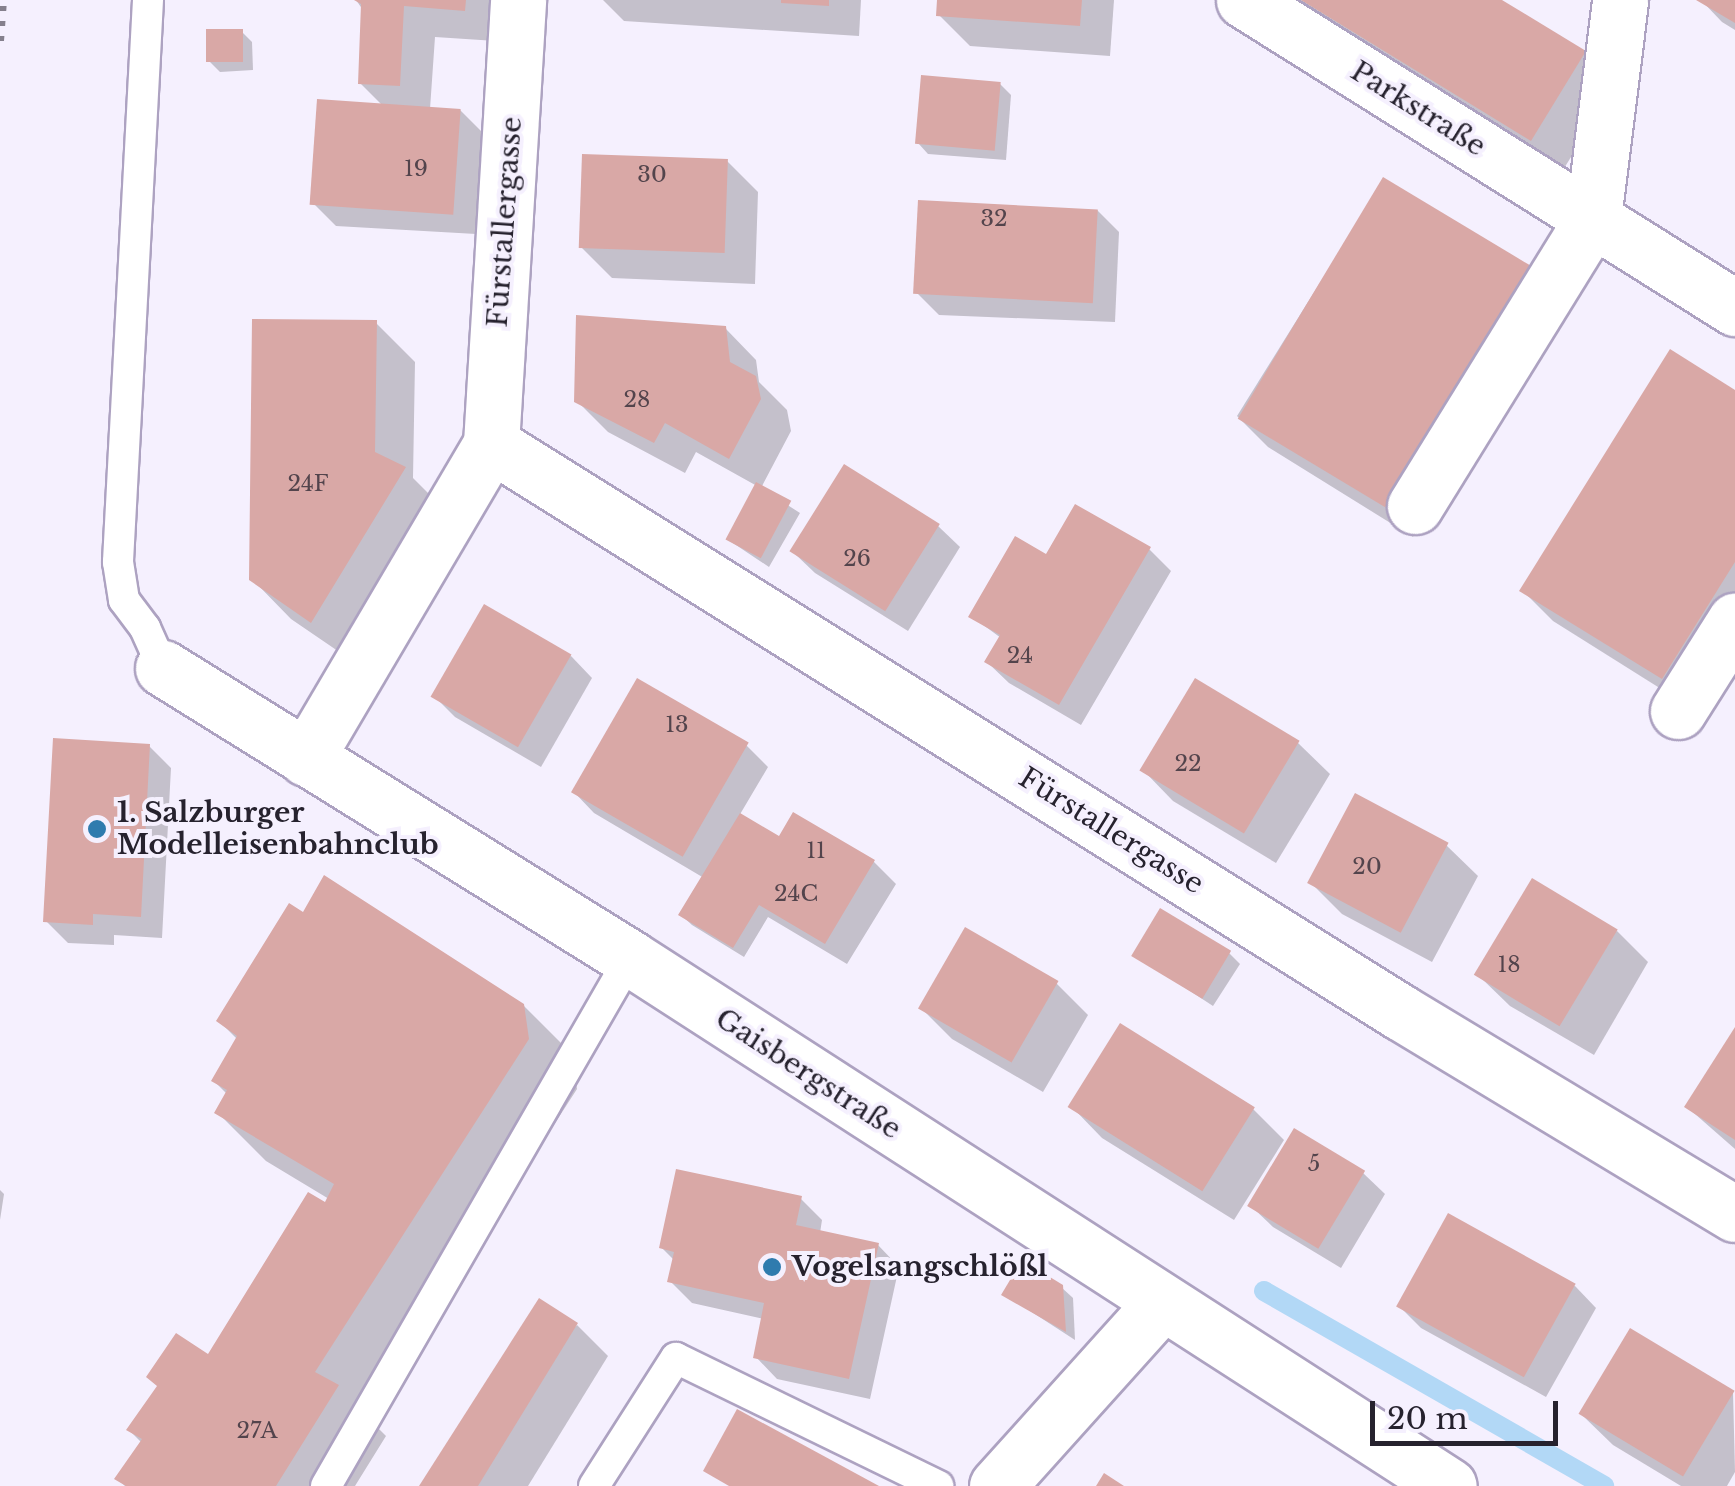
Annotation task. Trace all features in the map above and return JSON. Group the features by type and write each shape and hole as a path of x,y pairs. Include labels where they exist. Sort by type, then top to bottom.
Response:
{"street":[{"name":"Fürstallergasse","path":"306,758 491,444 518,0"},
{"name":"Parkstraße","path":"1244,0 1735,308"},
{"path":"1416,506 1593,218 1620,0"},
{"name":"Fürstallergasse","path":"491,444 1400,1012 1735,1214"},
{"path":"1678,711 1735,622"},
{"name":"Gaisbergstraße","path":"163,668 630,958 1161,1304 1450,1486"},
{"path":"997,1486 1161,1304"}],"lane":[{"path":"148,0 118,562 124,600 145,628 163,668"},
{"path":"326,1486 630,958"},
{"path":"594,1486 676,1358 938,1486"}],"building":[{"path":"354,0 466,0 465,11 404,6 400,86 358,84 361,4"},
{"path":"829,0 829,6 781,3"},
{"path":"937,0 1082,0 1080,26 936,16"},
{"path":"1301,0 1502,0 1586,51 1531,141"},
{"path":"1696,0 1735,0 1735,23"},
{"path":"206,29 243,29 243,62 206,62"},
{"path":"921,75 1001,82 995,151 915,144"},
{"path":"317,99 461,109 453,215 310,205"},
{"path":"582,154 728,159 725,253 579,248"},
{"path":"1383,177 1530,266 1385,507 1238,419"},
{"path":"918,200 1098,209 1093,303 913,294"},
{"path":"576,315 726,326 730,362 756,376 761,399 729,459 665,423 654,443 574,402"},
{"path":"252,319 377,320 375,452 406,467 311,623 249,580"},
{"path":"1670,349 1735,390 1735,562 1662,679 1519,591"},
{"path":"844,464 940,524 885,611 789,551"},
{"path":"756,482 791,501 761,558 725,539"},
{"path":"1075,504 1151,547 1059,705 984,662 1000,635 968,617 1015,536 1046,554"},
{"path":"484,604 571,654 518,747 430,697"},
{"path":"637,678 749,742 683,857 571,792"},
{"path":"1195,678 1300,741 1244,833 1139,771"},
{"name":"1. Salzburger Modelleisenbahnclub","path":"53,738 150,744 141,917 93,914 93,925 43,922"},
{"path":"1355,793 1449,843 1401,933 1307,883"},
{"path":"793,812 875,860 825,944 759,905 733,948 678,915 740,813 779,836"},
{"path":"324,875 524,1004 529,1039 315,1372 339,1385 276,1486 126,1486 114,1479 142,1439 126,1430 157,1386 146,1377 176,1333 208,1354 308,1192 325,1202 334,1184 214,1113 227,1090 211,1081 237,1036 216,1021 289,903 303,912"},
{"path":"1532,878 1618,930 1560,1026 1474,975"},
{"path":"1160,908 1231,951 1202,999 1131,956"},
{"path":"965,927 1059,981 1012,1062 918,1008"},
{"path":"1120,1023 1255,1107 1202,1191 1068,1107"},
{"path":"1735,1027 1735,1140 1684,1107"},
{"path":"1294,1128 1365,1171 1318,1249 1247,1206"},
{"name":"Vogelsangschlößl","path":"676,1169 802,1196 796,1225 879,1243 849,1379 753,1358 764,1303 667,1282 674,1252 659,1248"},
{"path":"1448,1213 1576,1284 1524,1377 1396,1307"},
{"path":"1022,1260 1063,1285 1066,1332 1001,1295"},
{"path":"539,1298 578,1323 478,1486 419,1486"},
{"path":"1630,1328 1735,1391 1683,1477 1578,1414"},
{"path":"737,1409 879,1486 729,1486 703,1471"},
{"path":"1104,1473 1124,1486 1096,1486"}],"waterway":[{"path":"1264,1291 1604,1486"}],"railway":[{"path":"0,41 3,0"}],"place":[{"name":"1. Salzburger Modelleisenbahnclub","path":"97,829"},
{"name":"Vogelsangschlößl","path":"772,1267"}]}
